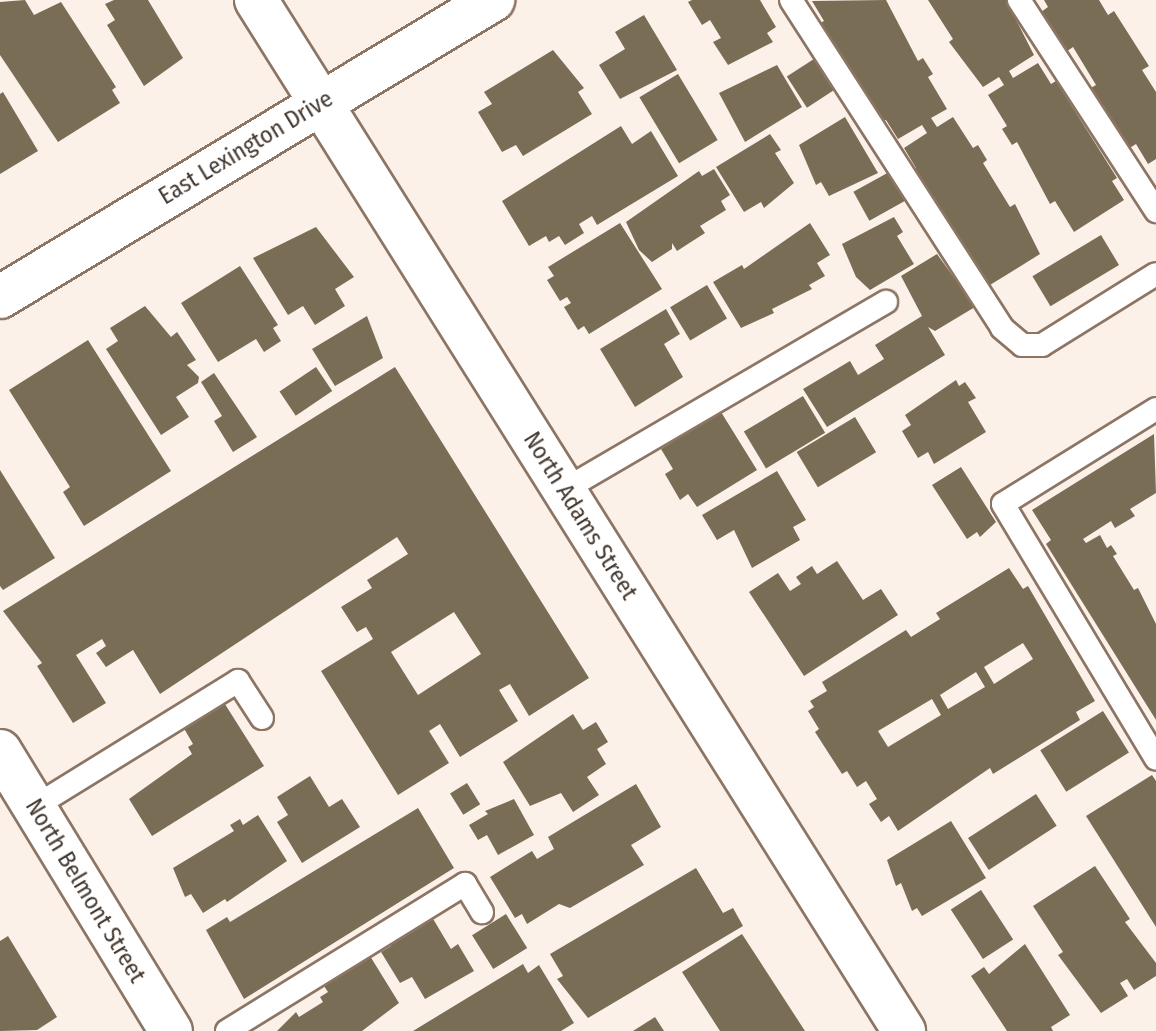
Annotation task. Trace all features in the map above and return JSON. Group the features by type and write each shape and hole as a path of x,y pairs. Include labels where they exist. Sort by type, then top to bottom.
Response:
{"street":[{"name":"North Adams Street","path":"256,0 904,1031"},
{"name":"East Lexington Drive","path":"0,297 493,0"},
{"name":"North Belmont Street","path":"0,751 171,1031"}],"lane":[{"path":"791,0 1002,328 1022,345 1042,345 1156,274"},
{"path":"1019,0 1156,211"},
{"path":"564,490 886,302"},
{"path":"1156,409 1003,504 1156,759"},
{"path":"34,807 238,681 262,718"},
{"path":"227,1031 465,884 482,912"}],"building":[{"path":"25,0 34,15 61,2 116,87 112,90 120,103 58,142 0,55 0,2"},
{"path":"114,0 148,0 183,58 144,86 107,25 115,20 105,4"},
{"path":"760,0 776,27 767,33 773,42 728,65 713,42 721,38 710,20 702,25 688,2"},
{"path":"886,0 918,61 923,58 933,74 928,77 947,109 931,118 937,127 953,117 973,148 978,145 987,160 983,163 1010,207 1015,204 1040,254 990,285 978,268 973,271 911,172 916,168 904,148 927,133 922,125 898,139 886,120 880,123 818,24 824,21 812,1"},
{"path":"928,0 1006,0 1034,55 1009,71 1013,78 1038,63 1051,84 1056,81 1117,178 1112,181 1124,200 1074,232 1055,201 1050,204 1017,142 1012,145 1002,129 1007,126 988,95 1004,85 999,77 983,87 949,42 953,39"},
{"path":"1044,0 1099,0 1108,15 1114,11 1149,66 1142,70 1156,92 1156,159 1148,164 1136,144 1128,149 1099,110 1089,89 1096,85 1073,47 1066,52 1041,12 1048,7"},
{"path":"644,15 677,70 620,99 599,65 625,49 615,32"},
{"path":"553,50 584,88 578,92 592,114 523,156 516,145 502,152 478,112 492,104 484,92"},
{"path":"817,57 837,88 807,108 787,77"},
{"path":"777,65 802,107 745,142 719,93"},
{"path":"678,74 718,140 679,163 639,97"},
{"path":"3,92 38,151 0,174 0,94"},
{"path":"845,117 878,173 829,196 821,182 816,185 799,145"},
{"path":"621,126 632,144 651,131 678,176 597,225 592,216 579,224 584,233 565,245 559,236 549,242 546,236 529,246 502,201"},
{"path":"770,134 781,150 775,153 794,183 764,208 761,202 744,212 716,167"},
{"path":"714,169 730,195 721,201 726,210 700,226 705,233 677,251 672,243 672,249 652,262 639,250 626,222 699,171 702,176"},
{"path":"891,171 907,200 869,221 853,192"},
{"path":"894,217 903,232 897,236 914,264 870,290 856,277 842,244"},
{"path":"620,223 662,289 589,334 584,326 578,330 564,307 571,303 567,297 560,301 547,280 554,276 548,267"},
{"path":"810,223 830,255 817,263 825,276 809,285 812,289 772,309 774,313 741,328 713,282 742,265 744,269"},
{"path":"316,227 354,277 335,289 345,306 315,325 303,306 288,315 253,258"},
{"path":"1101,235 1119,265 1050,306 1032,276"},
{"path":"937,254 975,307 935,331 928,327 945,355 827,427 803,389 850,361 858,375 884,359 875,345 922,316 901,276"},
{"path":"240,266 278,325 273,328 281,341 264,352 256,339 218,362 181,303"},
{"path":"707,285 727,318 690,341 670,307"},
{"path":"145,306 171,337 177,332 196,360 187,365 199,377 198,383 176,397 189,417 161,435 106,349 118,341 110,328"},
{"path":"666,309 680,334 664,344 683,377 635,407 600,349"},
{"path":"367,316 383,358 335,386 312,349"},
{"path":"88,340 171,471 84,526 63,492 70,487 9,390"},
{"path":"316,367 332,391 296,416 280,392"},
{"path":"395,367 589,678 529,716 510,684 499,690 518,721 460,757 440,724 429,731 449,763 398,795 321,671 373,639 366,627 357,632 341,607 372,588 367,580 408,554 397,537 160,694 133,650 106,667 96,653 106,646 102,639 76,655 106,703 73,723 37,666 42,663 3,611","holes":["454,612 481,654 418,695 391,652"]},
{"path":"214,373 257,437 233,452 214,421 222,416 201,382"},
{"path":"956,380 959,386 965,382 976,398 968,402 986,432 934,464 928,452 918,458 902,431 911,425 905,415"},
{"path":"803,396 825,433 766,468 744,432"},
{"path":"721,412 757,470 697,507 688,494 680,500 665,474 673,469 661,449"},
{"path":"855,417 876,452 818,487 797,452"},
{"path":"1154,434 1156,493 1130,509 1135,516 1115,528 1111,521 1083,539 1086,543 1100,535 1107,548 1111,545 1117,554 1113,556 1134,590 1138,588 1156,624 1156,720 1046,544 1051,540 1032,510"},
{"path":"961,467 996,522 980,537 977,532 967,539 932,485"},
{"path":"0,470 55,558 3,590 0,586"},
{"path":"777,471 806,520 793,527 800,540 752,568 734,530 717,540 702,515"},
{"path":"837,561 863,600 881,589 898,615 804,676 749,592 778,573 790,591 801,584 796,577 812,566 817,574"},
{"path":"1009,568 1023,589 1028,586 1095,701 1076,712 1080,720 993,774 990,768 898,831 889,816 881,822 869,804 877,799 866,781 857,787 847,771 842,774 815,732 819,729 808,711 814,707 810,701 827,691 822,682 906,630 911,637 940,619 936,613","holes":["1023,643 1033,659 994,684 984,667","976,672 985,687 948,709 940,695","932,699 941,715 888,747 878,731"]},
{"path":"223,701 264,766 152,836 129,799 192,754 188,747 193,744 182,725"},
{"path":"1103,711 1129,753 1066,792 1040,750"},
{"path":"573,714 583,730 596,722 608,742 597,749 606,764 587,777 599,795 573,812 561,793 530,806 503,762"},
{"path":"1152,775 1156,781 1156,927 1086,816"},
{"path":"310,776 329,807 342,799 360,827 302,863 277,822 288,815 277,797"},
{"path":"467,783 480,804 463,815 450,794"},
{"path":"636,784 661,827 631,845 644,865 570,908 559,904 527,924 522,914 515,918 490,877 532,851 537,859 554,849 548,837"},
{"path":"1036,794 1057,826 989,870 968,838"},
{"path":"514,799 534,835 498,855 487,835 478,840 469,825 488,814 485,811"},
{"path":"418,808 454,868 244,999 206,930 227,917 230,922"},
{"path":"258,815 287,861 227,902 225,899 203,913 191,894 185,897 173,868 234,831 230,825 240,819 243,825"},
{"path":"951,821 986,878 922,916 917,908 912,911 901,883 896,886 887,860"},
{"path":"1095,866 1130,919 1125,922 1156,963 1156,976 1134,990 1127,979 1120,983 1128,996 1101,1013 1058,955 1063,952 1033,906"},
{"path":"696,868 723,913 733,908 743,926 588,1018 557,979 563,976 550,954"},
{"path":"981,890 1013,939 983,959 951,910"},
{"path":"429,912 451,949 458,944 474,971 425,999 412,977 400,983 381,952 391,946 386,938"},
{"path":"506,914 527,948 493,969 472,935"},
{"path":"742,934 805,1031 720,1031 682,972"},
{"path":"8,936 57,1017 37,1030 0,1031 0,941"},
{"path":"1025,944 1070,1015 1051,1027 1053,1031 1007,1031 971,976 984,967 989,974"},
{"path":"370,956 399,1003 362,1031 277,1031 296,1012 299,1017 323,1002 320,997 328,992 324,986"},
{"path":"523,964 528,973 539,965 574,1023 561,1031 413,1031"},
{"path":"655,1017 664,1031 633,1031"}]}
